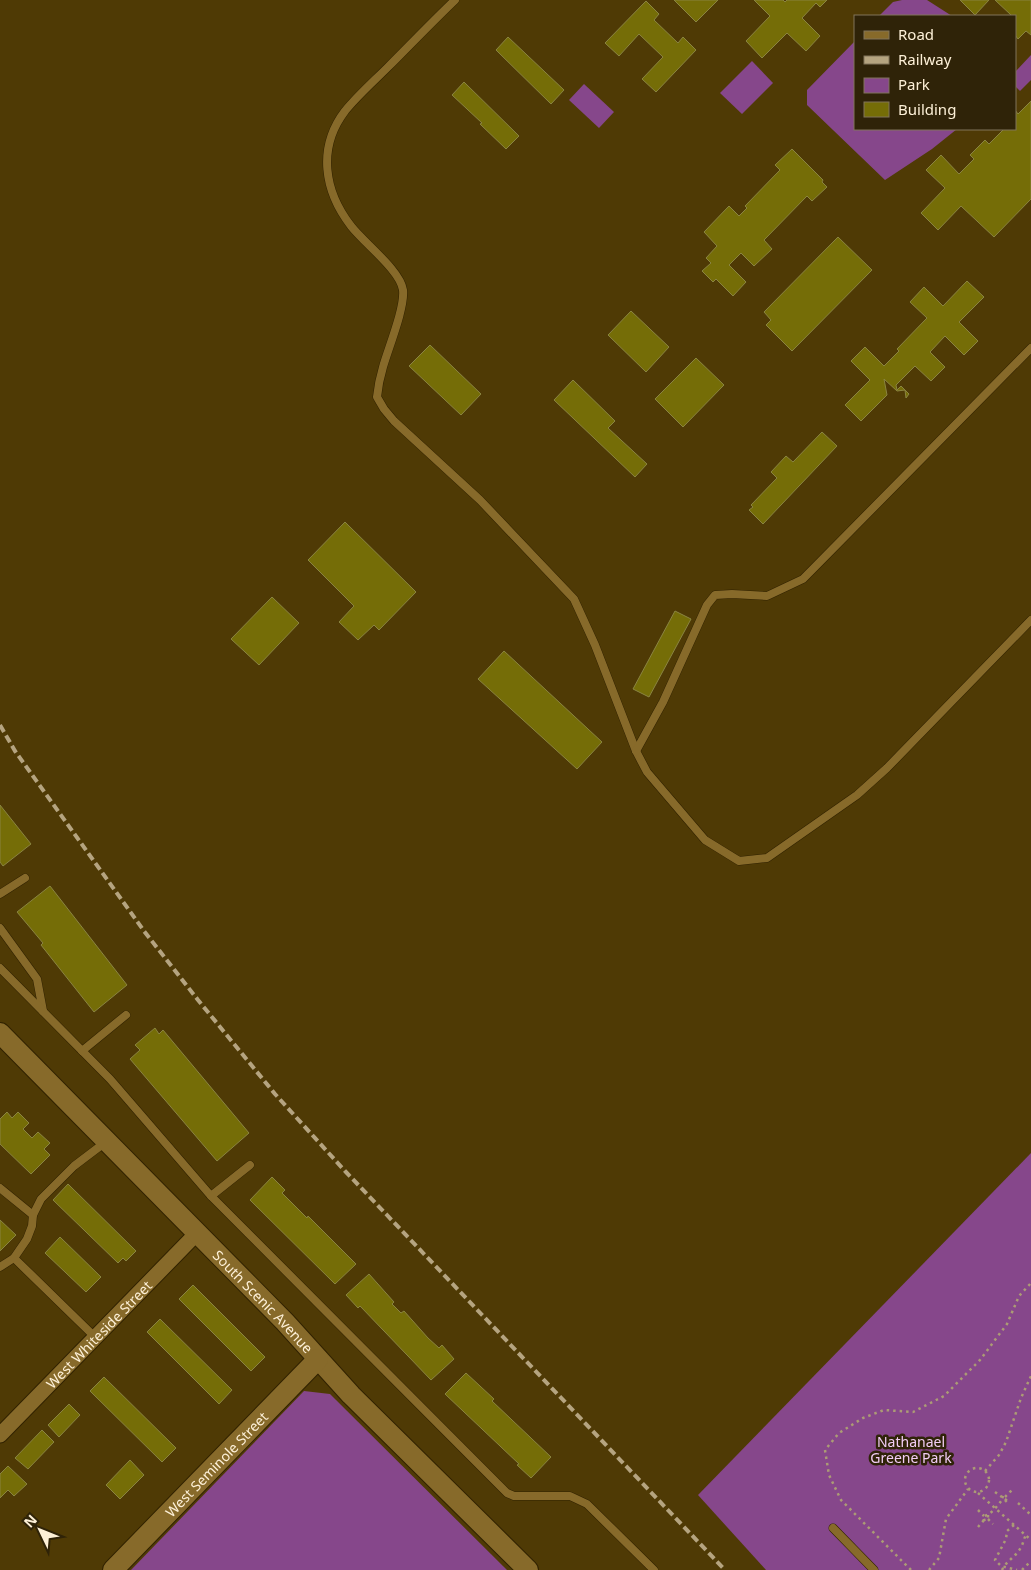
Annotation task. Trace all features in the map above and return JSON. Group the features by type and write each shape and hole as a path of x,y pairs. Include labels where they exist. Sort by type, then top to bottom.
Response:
{"main road":[{"name":"South Scenic Avenue","path":"0,1033 198,1232 318,1359 528,1570"},
{"name":"West Seminole Street","path":"113,1570 318,1359"}],"street":[{"name":"West Whiteside Street","path":"0,1435 198,1232"}],"lane":[{"path":"454,0 345,111 330,141 327,157 327,176 335,201 360,237 397,275 403,291 397,324 382,370 377,397 394,421 480,500 574,599 595,645 636,751 647,772 705,840 739,862 767,858 857,795 887,768 1031,620"},
{"path":"636,751 663,702 707,605 715,595 767,596 803,579 1031,348"},
{"path":"0,894 25,878"},
{"path":"0,928 37,979 43,1010"},
{"path":"0,968 110,1080 211,1196 507,1492 514,1496 570,1496 579,1500 586,1504 654,1570"},
{"path":"82,1051 126,1015"},
{"path":"0,1267 14,1258 27,1239 32,1226 33,1215 42,1199 74,1166 107,1141"},
{"path":"211,1196 250,1165"},
{"path":"0,1188 33,1215"},
{"path":"14,1258 95,1337"},
{"path":"833,1528 874,1570"}],"path":[{"path":"911,1570 841,1500 829,1475 825,1450 839,1434 863,1418 884,1410 913,1412 944,1396 980,1360 1007,1324 1019,1296 1031,1283"},
{"path":"985,1471 999,1455 1006,1442 1021,1398 1031,1376"},
{"path":"977,1492 982,1491 988,1486 989,1478 985,1471 979,1468 971,1469 966,1474 964,1482 968,1489 977,1492 1030,1537"},
{"path":"929,1570 939,1558 946,1519 968,1489"},
{"path":"978,1527 1012,1490"},
{"path":"995,1492 1009,1504"},
{"path":"1018,1503 1031,1515"},
{"path":"978,1510 993,1524"},
{"path":"1014,1525 1007,1531 1006,1539 995,1560 1003,1568 1017,1570"},
{"path":"1003,1568 1021,1548 1024,1539 1030,1537"},
{"path":"1022,1570 1031,1560"}],"green space":[{"path":"927,0 950,15 880,15 893,2"},
{"path":"854,42 854,130 956,130 932,149 885,180 807,105 807,90"},
{"path":"1031,55 1031,80 1020,91 1016,87 1016,71"},
{"path":"752,61 773,83 742,114 720,93"},
{"path":"584,84 614,112 599,128 569,100"},
{"name":"Nathanael Greene Park","path":"1031,1153 1031,1570 766,1570 698,1495"},
{"path":"304,1391 330,1394 507,1570 131,1570"}],"building":[{"path":"674,0 718,0 696,22"},
{"path":"754,0 783,0 785,2 787,0 827,0 820,7 816,3 802,18 820,36 806,51 787,33 762,58 746,41 770,16"},
{"path":"960,0 989,0 975,15"},
{"path":"995,0 1031,0 1031,35 1026,31 1018,39 1016,36 1016,15 1011,15"},
{"path":"646,1 659,14 654,20 678,43 683,37 696,50 656,92 642,79 663,57 639,34 619,56 605,43"},
{"path":"508,37 564,90 551,104 496,50"},
{"path":"464,82 519,136 506,149 452,95"},
{"path":"1031,101 1031,199 994,237 961,206 938,230 921,213 945,188 926,170 941,155 959,174 974,159 970,155 985,140 989,144 1003,130 1016,130 1016,111 1018,114"},
{"path":"792,149 823,180 822,182 827,187 812,201 807,196 764,240 772,249 754,266 741,253 729,265 746,282 733,296 716,279 713,282 702,271 711,263 706,258 717,246 704,232 729,206 739,216 747,208 745,206 780,170 775,165"},
{"path":"838,237 872,270 792,351 766,325 771,320 764,312"},
{"path":"967,281 984,297 959,322 978,341 964,355 945,336 930,352 945,367 931,381 915,366 896,385 897,390 901,386 905,390 897,391 884,379 887,395 861,421 845,405 870,380 851,361 865,347 884,366 899,351 897,349 927,318 910,302 924,287 943,306"},
{"path":"631,311 669,347 646,372 608,335"},
{"path":"430,345 481,394 461,415 409,366"},
{"path":"696,358 724,385 683,427 655,399"},
{"path":"573,380 615,421 608,428 647,464 635,477 554,400"},
{"path":"822,432 837,446 763,524 749,510 753,507 751,505 777,478 771,472 786,456 793,462"},
{"path":"345,522 416,592 379,630 374,625 358,640 339,622 354,606 308,560"},
{"path":"272,597 299,623 259,665 231,639"},
{"path":"675,611 691,619 649,697 633,689"},
{"path":"504,651 602,742 577,769 478,679"},
{"path":"0,805 31,844 3,866 0,862"},
{"path":"50,886 127,985 94,1012 41,945 43,943 17,912"},
{"path":"155,1028 159,1034 163,1030 249,1133 217,1161 130,1059 140,1050 135,1045"},
{"path":"7,1112 12,1118 18,1112 29,1123 23,1129 32,1138 38,1132 50,1143 44,1149 50,1155 31,1174 0,1144 0,1119"},
{"path":"272,1177 285,1190 282,1193 356,1264 335,1284 250,1200"},
{"path":"68,1184 136,1251 126,1261 123,1258 118,1263 53,1200"},
{"path":"0,1220 16,1235 0,1251"},
{"path":"60,1237 101,1277 86,1292 45,1253"},
{"path":"369,1274 394,1302 392,1304 401,1313 404,1311 428,1338 439,1348 442,1345 454,1359 431,1380 360,1306 358,1308 346,1295"},
{"path":"193,1285 265,1357 251,1371 179,1299"},
{"path":"160,1319 232,1390 219,1404 147,1332"},
{"path":"466,1373 494,1399 492,1401 551,1457 531,1478 517,1465 519,1464 445,1394"},
{"path":"104,1377 176,1448 162,1462 90,1391"},
{"path":"69,1404 80,1415 59,1437 48,1425"},
{"path":"42,1430 54,1442 28,1469 15,1458"},
{"path":"130,1460 144,1475 120,1499 106,1485"},
{"path":"8,1466 27,1484 14,1496 8,1490 0,1498 0,1474"}],"railway":[{"path":"0,725 15,751 144,931 275,1094 345,1171 725,1570"}]}
